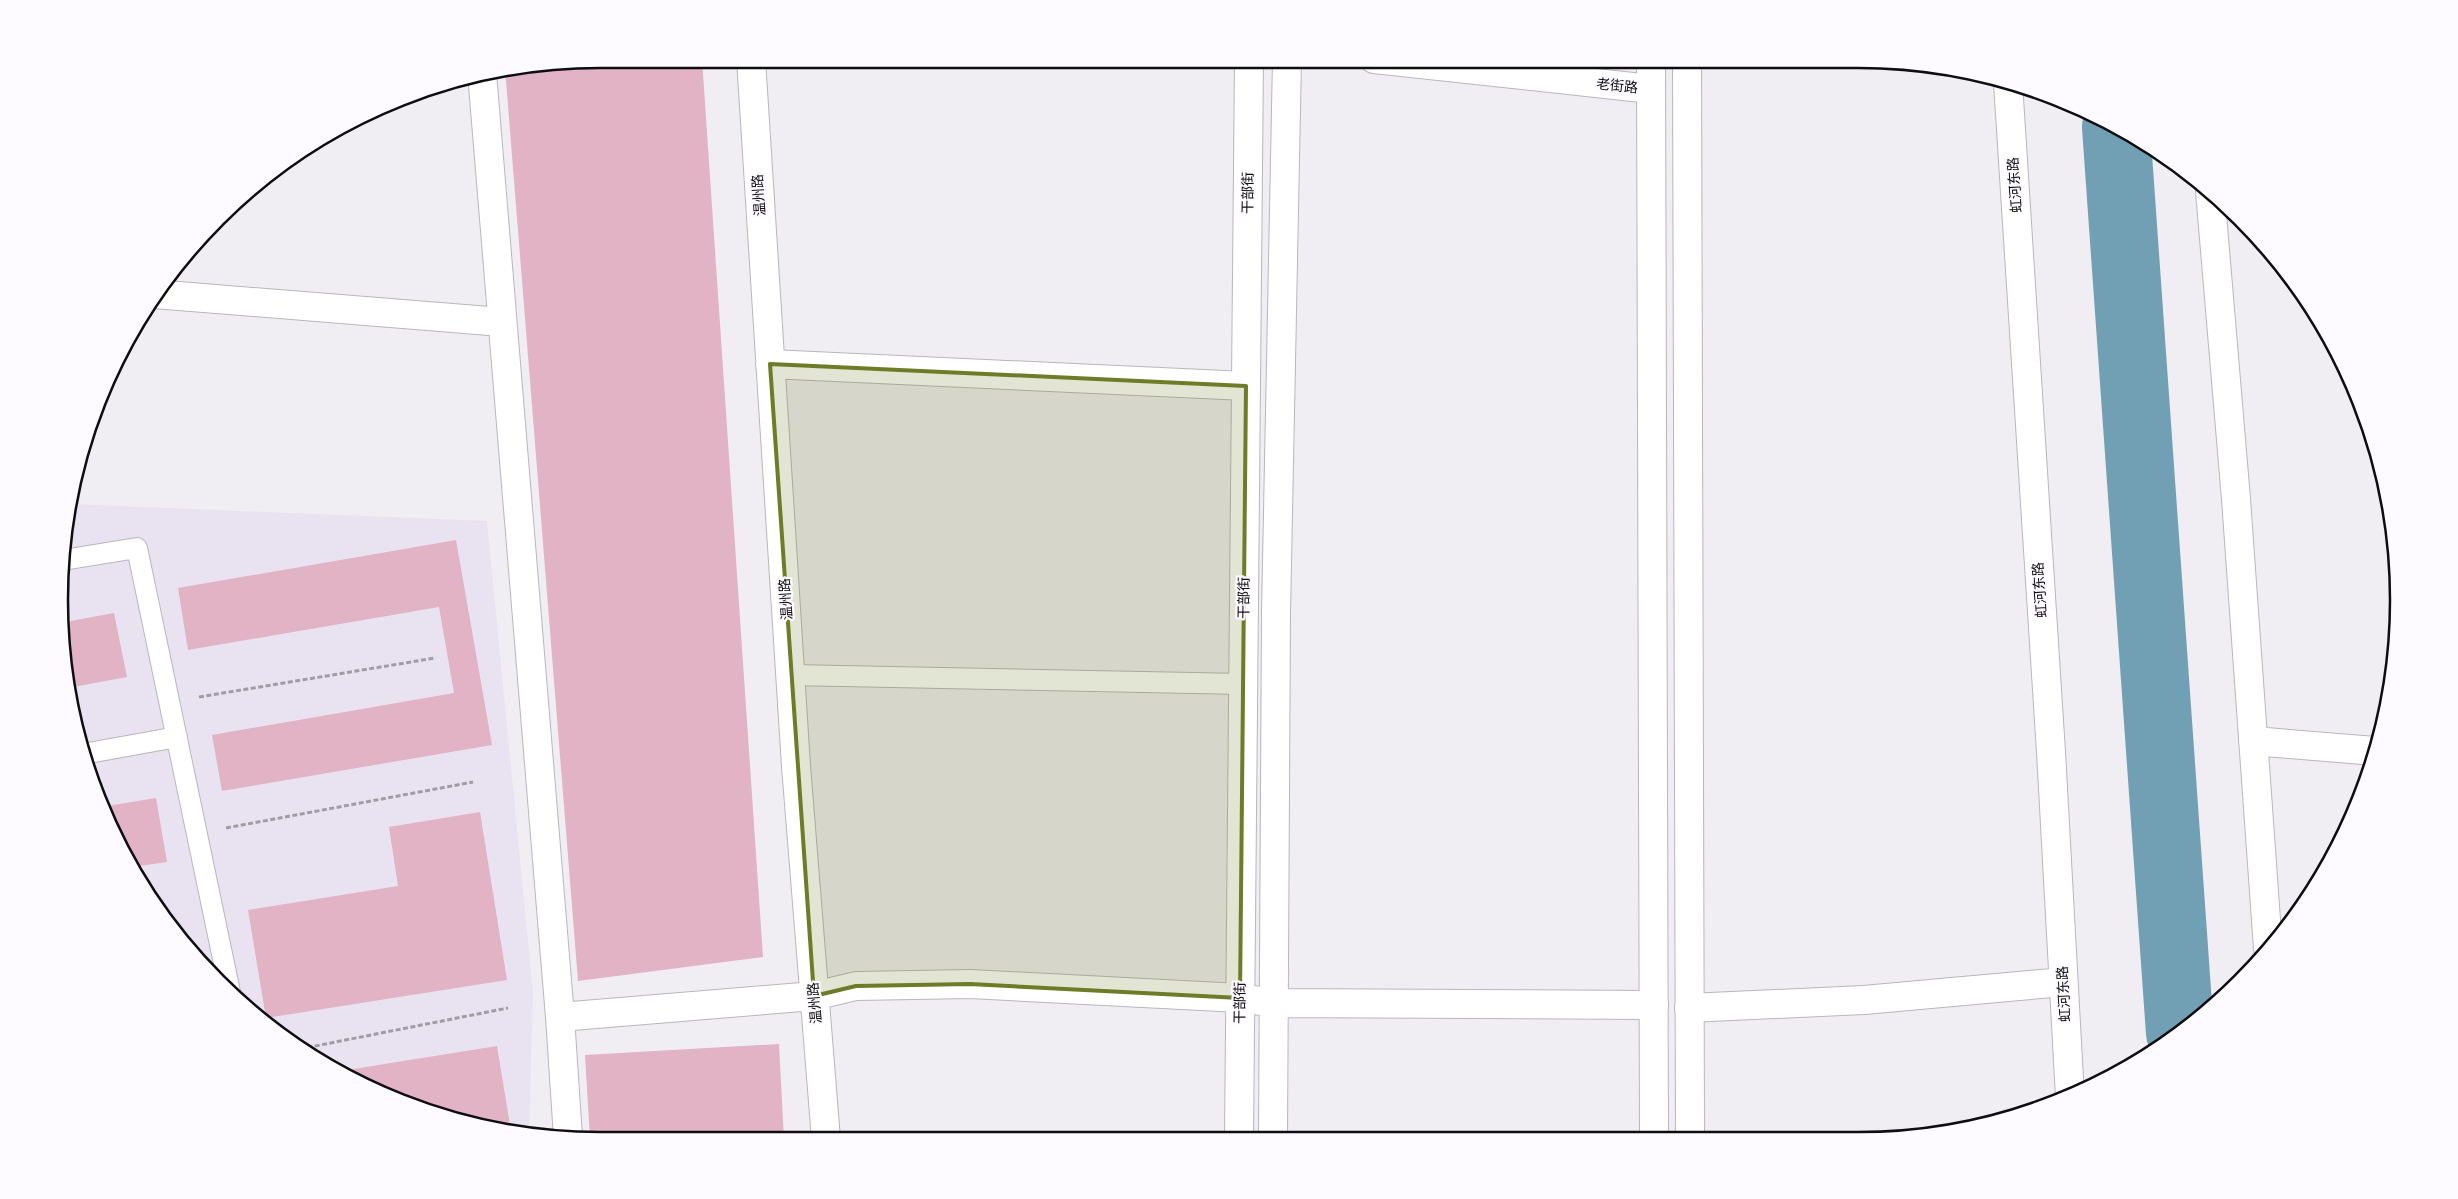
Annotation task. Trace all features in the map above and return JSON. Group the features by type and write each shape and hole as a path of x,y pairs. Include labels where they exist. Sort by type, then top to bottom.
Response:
{"street":[{"name":"温州路","path":"752,68 791,675 825,1132"},
{"name":"干部街","path":"1239,1132 1249,68"},
{"path":"1273,1132 1276,614 1287,68"},
{"name":"老街路","path":"1457,68 1651,89"},
{"path":"1651,68 1654,1132"},
{"path":"1687,68 1690,1132"},
{"path":"483,81 560,1017 568,1130"},
{"name":"虹河东路","path":"2008,90 2069,1088"},
{"path":"2211,202 2236,499 2267,939"},
{"path":"164,295 502,322"},
{"path":"770,364 1246,386"},
{"path":"2253,742 2368,750"},
{"path":"1690,1008 1864,1000 2063,982"},
{"path":"560,1017 814,996 856,986 970,984 1240,998 1274,1003 1654,1004"}],"lane":[{"path":"70,559 137,548 227,980"},
{"path":"791,675 1243,684"},
{"path":"91,753 177,737"}],"path":[{"path":"169,702 435,658"},
{"path":"197,834 473,782"},
{"path":"312,1047 508,1008"}],"highlighted area":[{"path":"770,364 1246,386 1240,998 970,984 856,986 814,996"}],"shaded area":[{"path":"77,504 487,521 533,992 529,1127 462,1113 428,1103 364,1077 304,1042 276,1022 223,976 177,923 139,866 122,835 96,771 78,703 72,669 69,634 69,565"}],"building":[{"path":"703,68 763,957 578,981 506,76 565,69"},
{"path":"456,540 492,745 222,791 212,735 454,693 439,607 188,650 178,588"},
{"path":"114,613 127,677 75,687 69,621"},
{"path":"156,798 167,862 139,866 109,806"},
{"path":"480,812 507,980 270,1017 265,1013 248,910 398,886 389,827"},
{"path":"779,1044 784,1132 590,1131 585,1055"},
{"path":"497,1046 510,1123 428,1103 396,1091 350,1070"}],"waterway":[{"path":"2117,134 2179,1024"}]}
